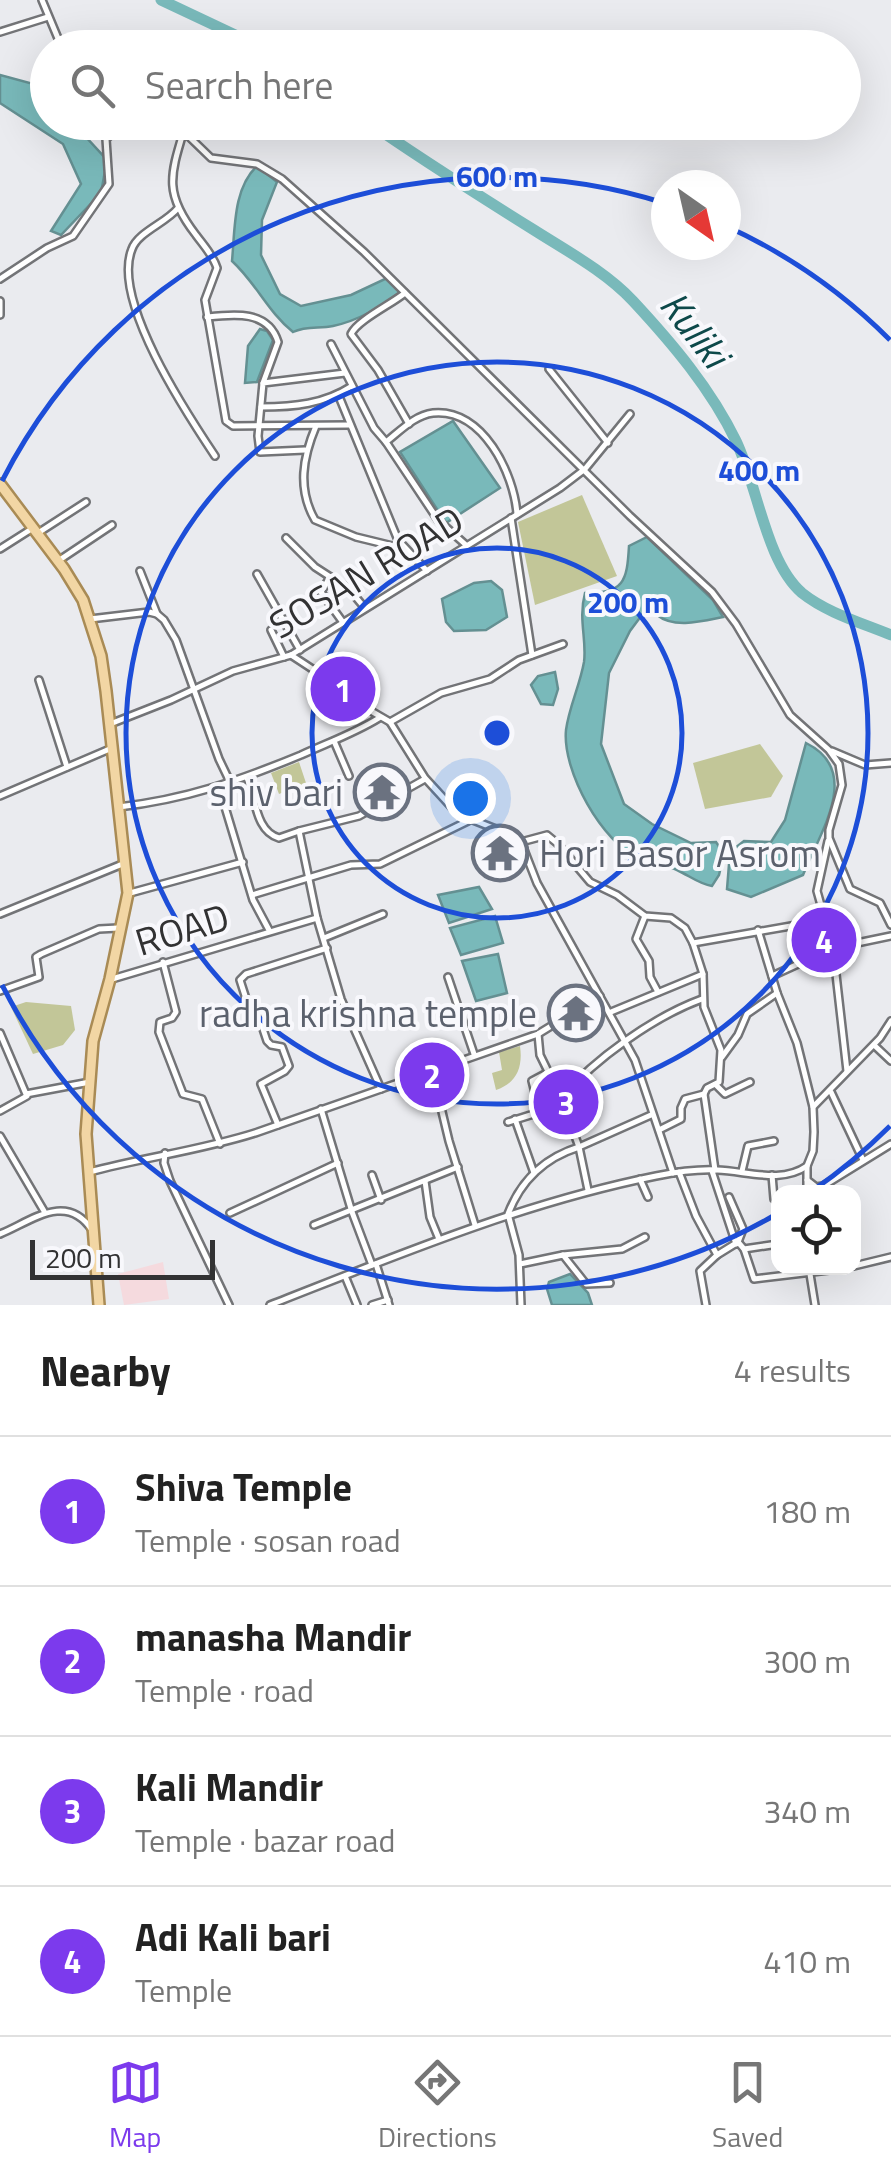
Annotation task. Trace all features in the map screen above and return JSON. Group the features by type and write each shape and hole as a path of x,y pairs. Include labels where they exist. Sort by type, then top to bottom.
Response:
{"main road":[{"path":"0,484 75,585 100,656 110,724 128,893 93,1041 86,1134 99,1305"}],"street":[{"path":"42,0 54,30"},
{"path":"0,32 48,17"},
{"path":"0,278 73,236 109,184 106,140"},
{"path":"181,140 171,171 171,188 178,208 216,262 217,273 205,296 226,421 233,426 350,425"},
{"path":"194,140 211,158 257,164 274,172 364,252 720,601 790,715 839,764 842,777 817,883 834,948 848,1071"},
{"path":"178,208 132,248 129,264 134,305 157,358 215,456"},
{"path":"405,293 358,324 351,334 378,370 409,424"},
{"path":"0,301 0,315"},
{"path":"207,318 252,316 272,328 278,342 263,383 260,452 305,450"},
{"path":"331,344 374,428 438,520 466,545"},
{"path":"548,369 608,443"},
{"path":"263,383 345,373"},
{"path":"261,407 300,406 352,386"},
{"path":"338,394 380,502 404,549 427,572"},
{"path":"386,442 409,424 434,413 464,420 488,440 509,472 515,490 514,516 532,655"},
{"name":"SOSAN ROAD","path":"110,724 233,671 300,650 585,469 630,414"},
{"path":"316,426 305,450 304,480 315,520 356,537 404,549"},
{"path":"0,549 86,502"},
{"path":"58,561 112,525"},
{"path":"286,538 364,607"},
{"path":"140,570 158,614 176,640 232,784"},
{"path":"257,574 300,650"},
{"path":"330,578 321,592 342,622"},
{"path":"90,619 144,612 158,614"},
{"path":"271,630 287,656"},
{"path":"119,807 179,798 232,784 563,644"},
{"name":"SOSAN ROAD","path":"287,656 385,720"},
{"path":"40,680 66,766"},
{"path":"385,720 426,778 458,814 521,842 537,883 635,1060 651,1115 717,1255"},
{"path":"334,741 348,776"},
{"path":"0,796 112,748"},
{"path":"829,750 865,765 891,763"},
{"path":"247,778 260,820 267,833 279,838 359,816 426,778"},
{"path":"219,787 252,895"},
{"name":"ROAD","path":"269,932 252,895 356,863 386,862 470,820"},
{"path":"299,831 310,876 309,892 347,1015 381,1089"},
{"path":"521,842 546,835 590,882 618,895 645,916 671,918 685,928 694,943 702,974 702,999 722,1057"},
{"path":"829,838 850,889 880,903 891,925"},
{"path":"128,893 243,862"},
{"path":"0,914 125,863"},
{"path":"324,938 383,914"},
{"path":"645,916 636,939 649,961 650,978 658,992"},
{"name":"ROAD","path":"110,980 317,918"},
{"path":"694,943 825,920"},
{"path":"0,991 36,979 40,975 36,958 41,954 102,928 120,929"},
{"path":"758,930 797,1043 813,1107 806,1185"},
{"path":"772,976 834,948 891,936"},
{"path":"278,1125 262,1084 286,1071 287,1060 282,1047 267,1041 249,1008 240,980 246,974 327,948"},
{"path":"163,962 176,1012 158,1024 159,1032 183,1094 202,1099 220,1144"},
{"path":"610,1012 702,974"},
{"path":"448,977 474,1056"},
{"path":"716,1085 722,1057 747,1014 777,993"},
{"path":"89,1172 165,1152 220,1144 278,1125 538,1034 600,996"},
{"path":"508,1122 540,1112 561,1098 584,1071 702,999"},
{"path":"813,1107 831,1092 891,1021"},
{"path":"0,1033 29,1094"},
{"path":"538,1034 547,1073 579,1147 588,1190"},
{"path":"874,1044 891,1061"},
{"path":"432,1070 476,1225"},
{"path":"540,1112 532,1081 547,1073"},
{"path":"0,1112 29,1094 90,1082"},
{"path":"716,1085 725,1094 750,1082"},
{"path":"716,1085 704,1094 713,1170 737,1243 744,1250 754,1279 778,1275"},
{"path":"831,1092 863,1160"},
{"path":"658,1130 681,1119 685,1099 704,1094"},
{"path":"321,1109 352,1212 389,1303 372,1305"},
{"path":"522,1305 520,1264 508,1214 519,1190 554,1157 651,1115"},
{"path":"516,1119 534,1173"},
{"path":"0,1136 44,1212"},
{"path":"742,1172 748,1146 774,1140"},
{"path":"806,1180 816,1187 823,1186 891,1144"},
{"path":"165,1152 164,1164 170,1181 229,1305"},
{"path":"230,1213 338,1163"},
{"path":"270,1305 476,1225 588,1190 676,1172 713,1170 772,1176 796,1173 806,1166"},
{"path":"314,1225 458,1167"},
{"path":"372,1175 381,1200"},
{"path":"772,1176 773,1185"},
{"path":"640,1179 648,1198"},
{"path":"426,1182 430,1217 439,1239"},
{"path":"706,1305 700,1271 737,1243 742,1229 729,1197"},
{"path":"1,1231 37,1213 63,1211 84,1218 94,1232"},
{"path":"520,1264 622,1249 645,1237"},
{"path":"744,1250 771,1245"},
{"path":"563,1255 586,1284 610,1283"},
{"path":"861,1264 891,1257"},
{"path":"810,1275 815,1305"},
{"path":"345,1276 357,1305"}],"shaded area":[{"path":"163,1262 169,1299 124,1305 118,1274"}],"green space":[{"path":"582,495 617,576 535,605 518,522"},
{"path":"760,744 783,776 771,797 705,809 693,763"},
{"path":"299,762 306,783 279,794 271,773"},
{"path":"26,1002 71,1006 75,1030 63,1045 33,1054 11,1007"},
{"path":"520,1046 517,1073 496,1090 492,1073 502,1070 499,1052"}],"water":[{"path":"0,75 30,83 30,123 0,103"},
{"path":"57,140 89,140 107,160 101,193 61,235 51,231 81,184 63,144"},
{"path":"257,166 277,182 262,220 261,255 280,294 301,306 351,295 387,278 400,292 351,321 293,332 232,261 239,198"},
{"path":"260,329 273,340 257,382 245,383 248,346"},
{"path":"453,421 500,488 446,523 400,452"},
{"path":"647,537 713,600 723,617 672,622 657,615 661,606 653,600 630,631 609,673 601,744 624,804 652,824 691,843 716,842 724,854 712,886 673,868 640,859 612,838 587,804 566,747 567,721 584,662 585,593 616,588 627,569 629,546"},
{"path":"491,581 502,590 507,617 486,630 454,631 446,622 442,599 474,583"},
{"path":"555,672 558,689 553,705 541,704 531,685 538,676"},
{"path":"806,743 823,755 832,769 835,786 826,822 803,875 751,897 727,889 730,852 744,841 771,842 785,820"},
{"path":"479,887 492,909 449,923 438,895"},
{"path":"495,916 503,943 461,955 450,928"},
{"path":"498,954 507,993 476,1001 462,961"},
{"path":"570,1274 588,1293 592,1305 552,1305 549,1282"}],"waterway":[{"name":"Kuliki","path":"161,0 225,30"},
{"name":"Kuliki","path":"395,140 586,262 622,290 690,367 715,403 744,459 771,543 790,579 822,606 891,635"}],"place":[{"name":"Shiva Temple","path":"343,689"},
{"name":"shiv bari","path":"382,792"},
{"name":"Hori Basor Asrom","path":"500,853"},
{"name":"Adi Kali bari","path":"824,940"},
{"name":"radha krishna temple","path":"576,1013"},
{"name":"manasha Mandir","path":"432,1075"},
{"name":"Kali Mandir","path":"566,1102"}]}
